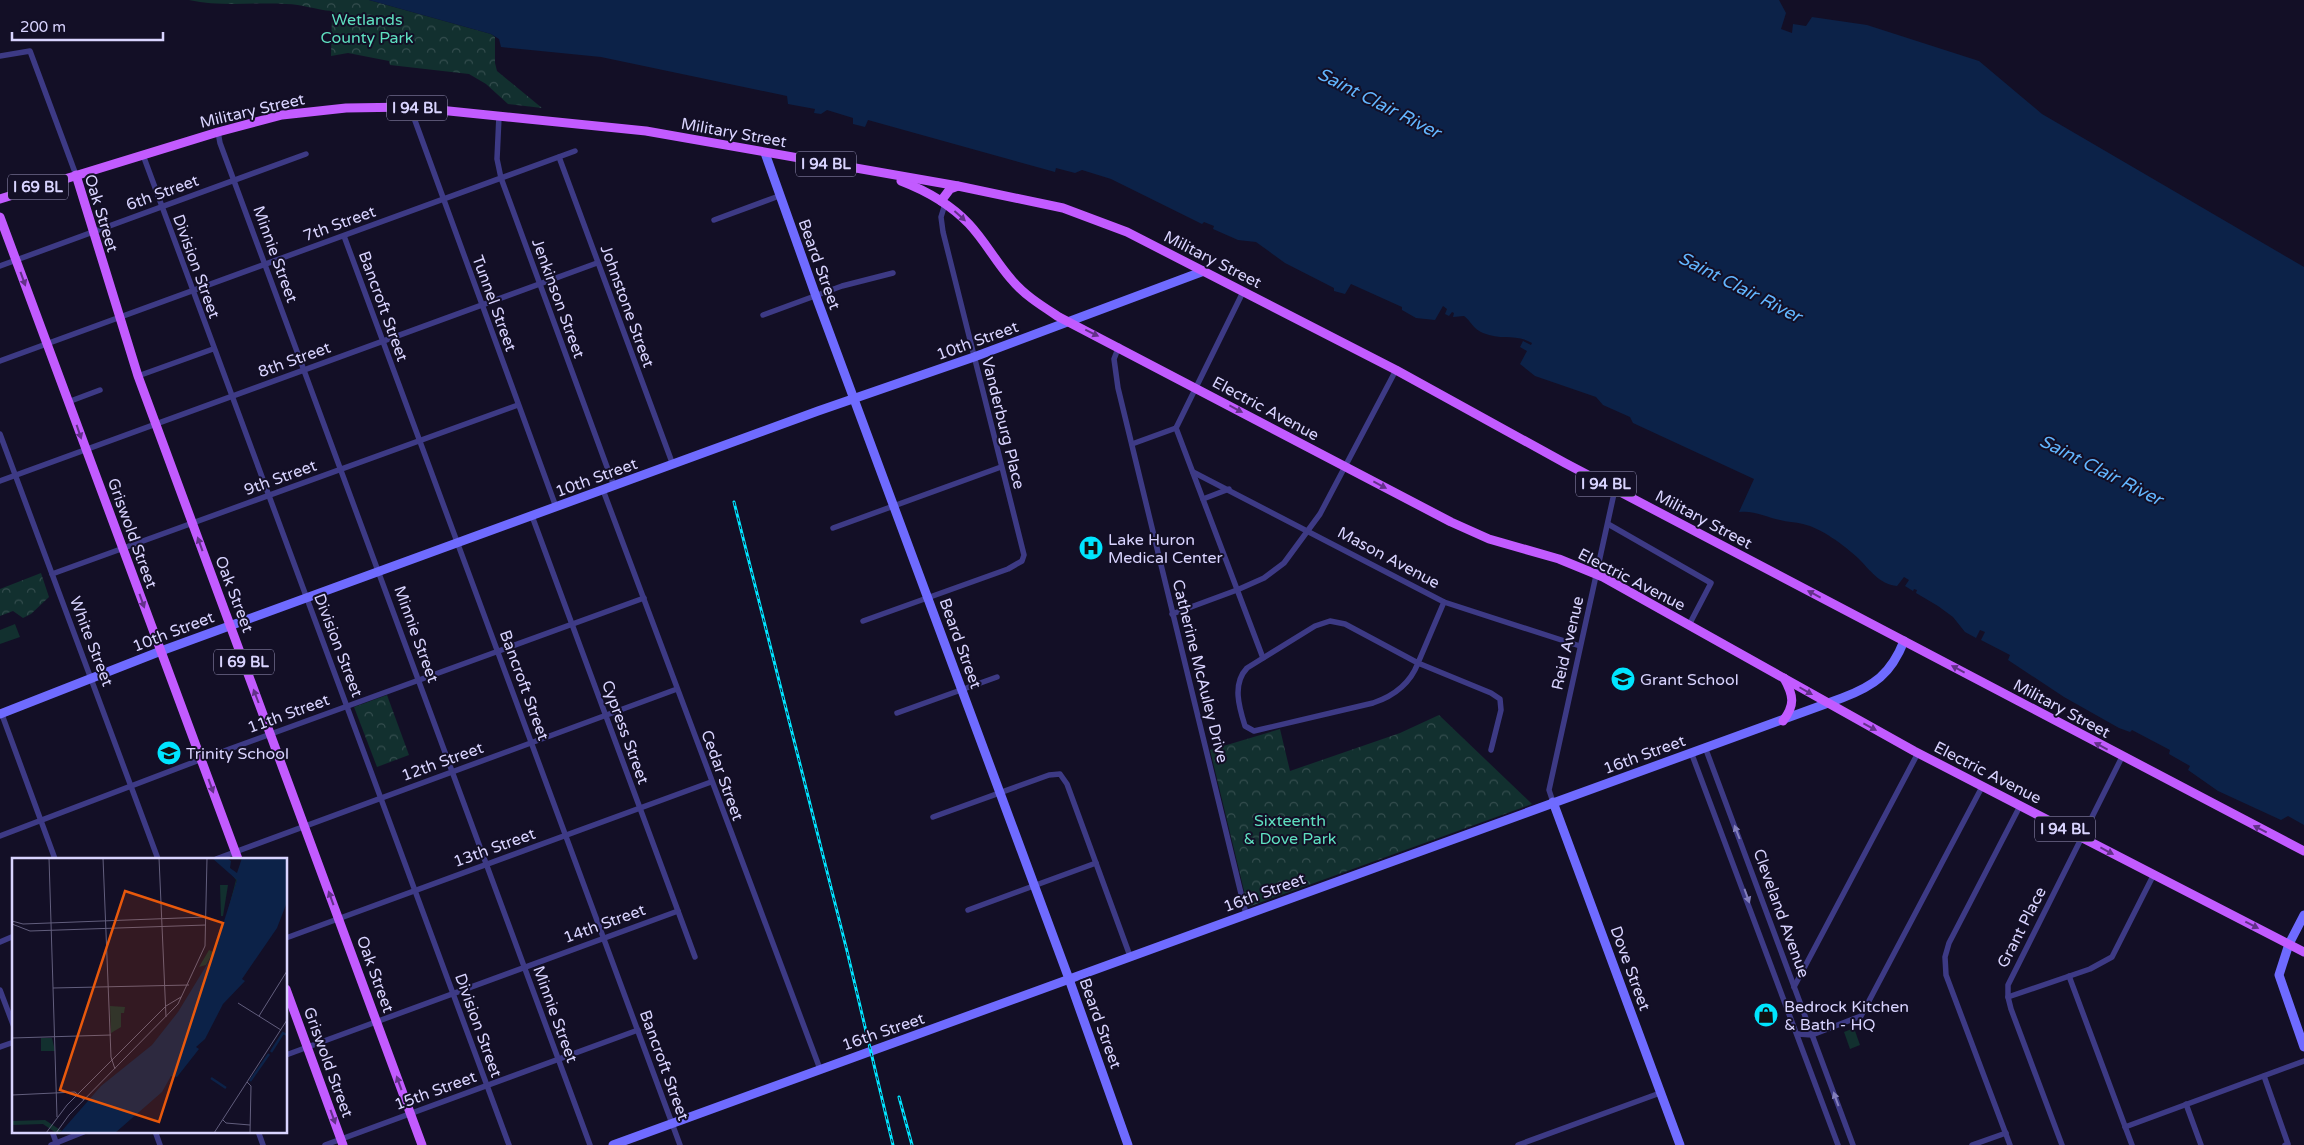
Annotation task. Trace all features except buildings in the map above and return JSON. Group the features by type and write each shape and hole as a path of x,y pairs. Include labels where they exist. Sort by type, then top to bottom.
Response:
{"main road":[{"name":"Military Street","path":"0,199 218,132 300,112 346,108 410,107 630,129 958,186 1045,204 1089,216 1127,232 1396,370 1615,489 2304,851"},
{"name":"Oak Street","path":"76,175 92,232 138,376 422,1145"},
{"name":"Electric Avenue","path":"887,175 922,190 943,202 970,225 1011,280 1022,290 1069,322 1119,346 1194,388 1475,534 1559,559 1596,574 1918,753 2153,876 2304,952"},
{"path":"943,202 950,189 958,186"},
{"name":"Griswold Street","path":"0,217 236,855"},
{"path":"1783,721 1791,709 1793,701 1791,690 1784,678"},
{"name":"Griswold Street","path":"288,994 342,1142"}],"street":[{"name":"Oak Street","path":"0,56 30,51 76,175"},
{"name":"Tunnel Street","path":"410,107 556,507"},
{"name":"Jenkinson Street","path":"499,116 497,159 501,178 614,486"},
{"name":"Minnie Street","path":"218,132 340,469 590,1145"},
{"name":"7th Street","path":"0,361 575,151"},
{"name":"Beard Street","path":"765,152 779,196 1069,978 1128,1145"},
{"name":"6th Street","path":"0,266 306,154"},
{"name":"Division Street","path":"143,155 213,349 509,1145"},
{"name":"Johnstone Street","path":"559,157 673,465"},
{"path":"714,220 779,196"},
{"name":"Vanderburg Place","path":"928,598 1008,569 1022,561 1022,548 942,223 943,202"},
{"name":"Bancroft Street","path":"344,236 680,1145"},
{"name":"8th Street","path":"0,481 597,263"},
{"name":"10th Street","path":"0,713 161,651 974,357 1204,271"},
{"path":"763,315 816,295 893,273"},
{"path":"1243,292 1194,388 1176,428 1263,658"},
{"name":"Catherine McAuley Drive","path":"1119,346 1114,359 1118,386 1246,914"},
{"path":"138,376 213,349"},
{"path":"1172,614 1264,578 1284,563 1320,514 1396,370"},
{"path":"68,402 100,390"},
{"name":"9th Street","path":"52,574 518,405"},
{"path":"1132,444 1176,428"},
{"name":"White Street","path":"0,434 158,858"},
{"path":"833,528 1001,467"},
{"name":"Mason Avenue","path":"1193,472 1444,602 1580,646"},
{"path":"1203,499 1229,489"},
{"name":"Reid Avenue","path":"1553,802 1549,790 1615,489"},
{"name":"Cedar Street","path":"603,490 820,1069"},
{"name":"Cypress Street","path":"532,516 695,957"},
{"path":"1608,524 1711,583 1689,625"},
{"name":"11th Street","path":"0,836 202,759 644,598"},
{"path":"862,621 928,598"},
{"path":"1444,602 1418,663 1404,685 1382,700 1262,729 1249,730 1243,720 1238,696 1239,681 1247,668 1315,626 1330,622 1345,624 1418,663 1491,693 1500,699 1502,710 1491,750"},
{"name":"16th Street","path":"613,1145 1827,704 1876,683 1891,665 1904,641"},
{"path":"897,713 997,677"},
{"name":"12th Street","path":"221,858 236,855 304,826 678,690"},
{"path":"0,713 55,858"},
{"name":"Cleveland Avenue","path":"1706,747 1853,1145"},
{"name":"Cleveland Avenue","path":"1692,752 1838,1145"},
{"path":"1794,987 1918,753"},
{"name":"Grant Place","path":"2008,997 2010,978 2122,757"},
{"path":"934,817 1056,773 1063,776 1130,956"},
{"name":"13th Street","path":"288,937 711,782"},
{"path":"1798,1034 1812,1035 1861,1016 1982,787"},
{"name":"Dove Street","path":"1553,802 1680,1145"},
{"path":"2010,1145 1946,975 1944,965 1946,949 2020,806"},
{"path":"968,910 1096,863"},
{"path":"2062,1145 2008,997 2102,964 2112,957 2153,876"},
{"name":"14th Street","path":"288,1054 678,911"},
{"path":"2304,915 2290,944 2280,972 2280,979 2304,1047"},
{"path":"0,942 12,937"},
{"path":"2070,976 2132,1145"},
{"path":"0,990 12,1022"},
{"name":"15th Street","path":"325,1145 342,1142 410,1113 638,1030"},
{"path":"0,1047 12,1043"},
{"path":"2125,1127 2304,1061"},
{"path":"2264,1076 2288,1144 2284,1145"},
{"path":"1518,1145 1660,1093"},
{"path":"2186,1104 2201,1145"},
{"path":"55,1144 84,1132"},
{"path":"155,1132 160,1145"},
{"path":"258,1132 263,1145"},
{"path":"1972,1145 2006,1133"}],"green space":[{"name":"Wetlands County Park","path":"189,0 369,0 491,34 495,37 495,63 497,71 542,108 508,104 486,84 469,74 390,65 389,61 348,53 331,56 332,11 292,4 225,4"},
{"path":"41,573 49,597 31,614 23,618 13,611 0,616 0,589"},
{"path":"15,624 20,637 0,644 0,630"},
{"path":"387,695 409,755 377,767 354,707"},
{"name":"Sixteenth & Dove Park","path":"1439,715 1532,804 1248,907 1210,750 1280,729 1290,771 1400,733"},
{"path":"1854,1028 1860,1045 1850,1049 1844,1032"}],"water":[{"name":"Saint Clair River","path":"369,0 1779,0 1786,13 1781,29 1792,33 1793,24 1806,26 1812,17 1867,25 1979,61 2042,114 2304,267 2304,825 2288,816 2281,820 2218,791 2188,770 2190,766 2169,754 2170,750 2132,730 2130,732 2119,728 2064,697 2008,660 2010,655 1981,640 1985,632 1980,630 1976,638 1965,632 1953,617 1916,593 1917,590 1914,589 1913,591 1905,586 1909,580 1904,577 1897,586 1891,585 1875,576 1858,558 1825,533 1800,523 1783,521 1755,513 1739,512 1754,479 1633,423 1630,417 1603,405 1596,397 1535,376 1520,364 1527,351 1520,347 1523,341 1531,345 1532,343 1526,340 1496,337 1483,333 1464,316 1453,317 1454,313 1452,312 1449,316 1445,314 1447,309 1443,306 1435,320 1416,318 1402,310 1402,307 1351,284 1345,294 1334,291 1334,288 1285,263 1256,242 1238,240 1213,229 1214,226 1204,222 1202,224 1111,179 1082,170 1075,173 1056,168 1055,172 868,120 865,127 853,124 853,118 827,110 821,114 814,113 815,109 788,104 787,96 601,57 501,47 499,39 491,34"}],"railway":[{"path":"734,502 847,951 893,1145"},
{"path":"899,1097 912,1145"}],"place":[{"name":"Lake Huron Medical Center","path":"1091,548"},
{"name":"Grant School","path":"1623,679"},
{"name":"Trinity School","path":"169,753"},
{"name":"Bedrock Kitchen & Bath - HQ","path":"1766,1015"}]}
